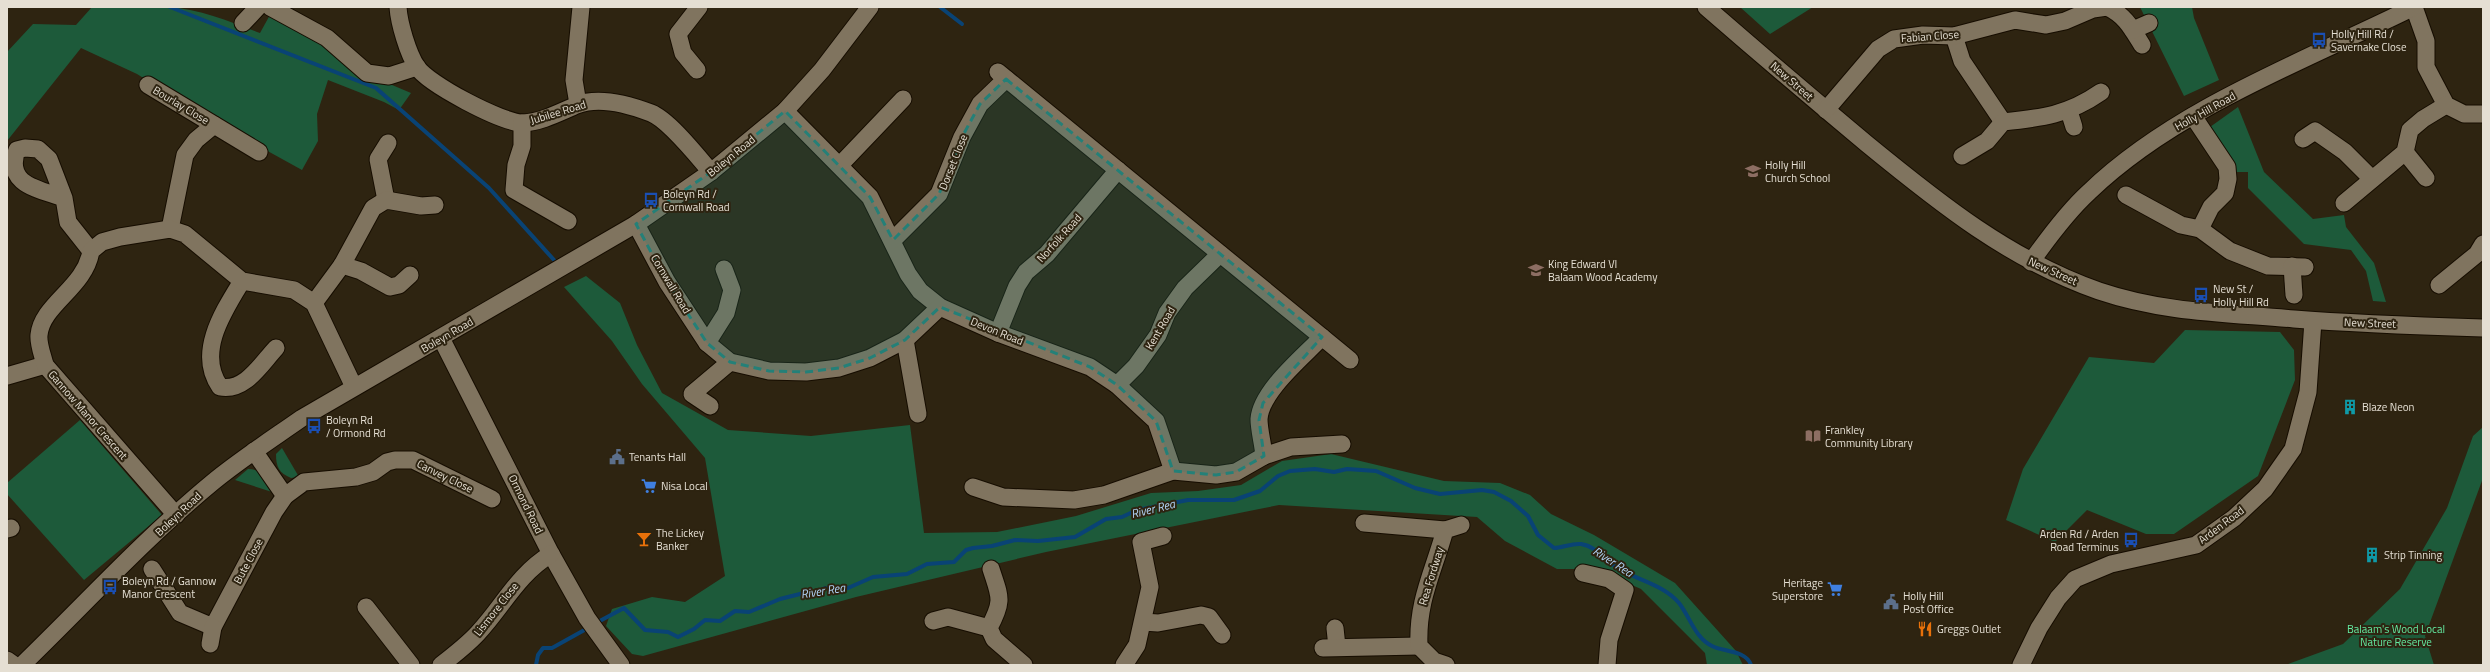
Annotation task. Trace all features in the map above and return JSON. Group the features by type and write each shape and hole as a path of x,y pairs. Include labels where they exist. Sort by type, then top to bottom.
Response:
{"street":[{"path":"243,23 258,7"},
{"path":"270,7 327,38 367,73 389,76 417,68"},
{"name":"Jubilee Road","path":"398,7 401,27 417,68 428,78 488,114 522,123 550,117 578,104 600,102 619,104 653,114 685,140 711,172"},
{"path":"578,104 574,80 580,7"},
{"path":"697,70 683,53 678,34 699,7"},
{"name":"Boleyn Road","path":"22,665 176,515 213,482 254,451 354,387 636,224 711,172 784,111 822,70 870,7"},
{"name":"New Street","path":"1706,7 1826,110 1941,204 1987,237 2031,262 2101,291 2162,307 2225,315 2313,321 2483,328"},
{"name":"Fabian Close","path":"1826,110 1878,49 1894,39 1923,35 1954,36 2015,20 2046,25 2066,21 2093,9 2107,7 2117,11 2133,30 2142,45"},
{"path":"2414,7 2426,41 2426,67 2446,105 2464,114 2483,114"},
{"name":"Holly Hill Road","path":"2031,262 2088,193 2135,153 2193,116 2414,7"},
{"path":"2133,30 2149,23"},
{"path":"1954,36 1962,61 2003,122"},
{"name":"Dorset Close","path":"893,240 939,194 962,137 980,104 1002,76 1118,170"},
{"name":"Bourlay Close","path":"148,85 258,152"},
{"path":"1962,156 1987,140 2003,122 2041,118 2069,111 2101,92"},
{"path":"840,165 903,99"},
{"path":"2344,203 2405,152 2410,130 2423,118 2446,105"},
{"name":"Devon Road","path":"784,111 870,196 893,240 908,274 920,290 940,307 998,333 1090,366 1117,385 1156,421 1173,471"},
{"path":"2069,111 2074,127"},
{"path":"2193,116 2227,167 2228,179 2225,193 2211,207 2200,229"},
{"name":"Jubilee Road","path":"522,123 522,146 516,165 514,190 534,203 568,221"},
{"name":"Bourlay Close","path":"170,229 184,155 196,140 214,125"},
{"path":"2303,139 2314,131 2346,152 2372,179"},
{"path":"386,200 378,159 388,143"},
{"path":"2405,152 2426,178"},
{"path":"1118,170 1350,360"},
{"name":"Norfolk Road","path":"998,333 1017,286 1026,272 1047,254 1118,170"},
{"path":"2137,195 2181,225 2200,229 2230,251 2268,266 2298,267 2294,295"},
{"path":"64,198 68,222 91,251 102,242 170,229 185,234 242,281 294,290 314,303 354,387"},
{"path":"314,303 342,265 373,208 386,200 421,206 435,205"},
{"name":"Cornwall Road","path":"636,224 667,282 707,343 730,362 769,371 806,372 839,368 870,358 905,340 940,307"},
{"path":"2439,285 2477,254 2483,244"},
{"name":"Gannow Manor Crescent","path":"91,251 89,263 79,281 44,321 39,336 44,365 176,515"},
{"name":"Kent Road","path":"1117,385 1136,366 1158,335 1167,313 1185,288 1220,254"},
{"path":"342,265 382,281 390,287 399,285 410,275"},
{"path":"707,343 726,313 732,290 724,269"},
{"path":"242,281 225,308 214,336 210,351 213,377 220,387 230,389 243,383 276,348"},
{"name":"Arden Road","path":"2021,665 2043,622 2058,598 2074,579 2111,564 2196,545 2234,518 2265,489 2293,449 2308,392 2313,321"},
{"path":"1264,456 1259,420 1263,403 1322,337"},
{"name":"Ormond Road","path":"441,338 551,554 587,618 621,665"},
{"path":"905,340 918,414"},
{"path":"710,406 692,394 730,362"},
{"path":"7,376 44,365"},
{"path":"973,487 1003,497 1074,500 1104,495 1173,471 1216,475 1236,472 1264,456 1291,447 1342,444"},
{"path":"254,451 285,496"},
{"name":"Canvey Close","path":"285,496 304,482 356,477 373,472 387,462 413,460 492,499"},
{"name":"Bute Close","path":"210,644 213,627 274,512 285,496"},
{"name":"Rea Fordway","path":"1364,523 1445,530 1461,525"},
{"name":"Rea Fordway","path":"1419,646 1418,621 1424,591 1433,572 1445,530"},
{"path":"1124,665 1137,645 1150,587 1141,542 1162,536"},
{"name":"Lismore Close","path":"441,665 480,632 523,575 534,564 551,554"},
{"path":"152,569 180,613 213,627"},
{"path":"989,628 997,612 1000,598 991,569"},
{"path":"1583,573 1609,579 1625,590 1610,640 1607,665"},
{"path":"366,607 412,665"},
{"path":"1143,622 1158,623 1201,614 1209,617 1222,634"},
{"path":"933,622 948,617 989,628"},
{"path":"989,628 994,639 1024,665"},
{"path":"1335,628 1330,647 1419,646 1434,661 1446,665"},
{"path":"7,660 14,665"}],"highlighted area":[{"path":"1006,79 1322,337 1263,403 1259,420 1264,456 1236,472 1216,475 1173,471 1156,421 1117,385 1090,367 940,307 905,340 870,358 839,368 806,372 769,371 730,362 707,343 667,282 636,224 711,172 785,111 870,197 893,240 939,194 962,137 980,104"}],"green space":[{"path":"150,6 181,8 215,17 260,33 271,13 325,43 366,74 411,93 399,110 384,102 328,80 317,114 318,141 302,170 204,116 137,74 81,48 7,141 7,52 33,24 76,25 92,7"},
{"path":"1740,7 1813,7 1770,34"},
{"path":"2140,7 2192,7 2194,18 2219,80 2184,96"},
{"path":"2238,107 2264,172 2313,219 2344,215 2346,227 2374,263 2386,302 2373,301 2366,271 2351,250 2304,244 2248,188 2248,172 2236,172 2210,127"},
{"path":"586,276 620,303 637,345 662,393 728,430 811,436 910,425 924,533 997,532 1076,516 1151,493 1198,491 1241,485 1282,461 1331,454 1444,481 1500,483 1530,495 1551,514 1594,535 1675,583 1736,651 1743,665 1707,665 1705,653 1641,589 1595,569 1557,569 1505,541 1477,517 1279,505 1046,552 856,597 643,656 632,654 606,626 612,609 652,597 685,602 725,576 705,458 642,384 612,341 564,287"},
{"path":"2185,330 2280,332 2294,350 2295,380 2258,476 2174,534 2146,534 2087,510 2055,542 2006,520 2023,469 2089,357 2154,363"},
{"path":"80,420 162,515 84,580 7,494 7,483"},
{"name":"Balaam's Wood Local Nature Reserve","path":"2483,427 2483,478 2425,636 2434,665 2285,665 2343,644 2400,589 2447,508 2473,436"},
{"path":"282,448 299,477 291,478 279,469 276,454"},
{"path":"248,469 253,469 264,475 270,482 272,492 235,480"}],"waterway":[{"path":"170,7 376,88 489,188 554,260"},
{"path":"940,7 962,24"},
{"name":"River Rea","path":"596,623 624,608 645,630 668,632 678,637 694,629 705,620 720,621 735,611 749,612 780,599 808,592 812,595 825,588 848,588 873,577 907,574 927,564 954,562 966,550 973,548 992,546 1015,540 1038,541 1075,537 1106,519 1122,517 1137,510 1188,500 1234,500 1260,491 1278,476 1290,471 1315,469 1334,472 1347,469 1376,471 1415,488 1440,494 1482,490 1494,492 1511,501 1528,516 1538,535 1554,548 1578,544 1586,545 1619,569 1666,592 1679,603 1701,638 1712,646 1739,654 1748,660 1751,665"},
{"name":"River Rea","path":"536,665 538,655 543,648 552,648 588,628"}],"place":[{"name":"Holly Hill Rd / Savernake Close","path":"2319,40"},
{"name":"Holly Hill Church School","path":"1753,171"},
{"name":"Boleyn Rd / Cornwall Road","path":"651,200"},
{"name":"King Edward VI Balaam Wood Academy","path":"1536,270"},
{"name":"New St / Holly Hill Rd","path":"2201,295"},
{"name":"Blaze Neon","path":"2350,407"},
{"name":"Boleyn Rd / Ormond Rd","path":"314,426"},
{"name":"Frankley Community Library","path":"1813,436"},
{"name":"Tenants Hall","path":"617,457"},
{"name":"Nisa Local","path":"649,486"},
{"name":"The Lickey Banker","path":"644,539"},
{"name":"Arden Rd / Arden Road Terminus","path":"2131,540"},
{"name":"Strip Tinning","path":"2372,555"},
{"name":"Boleyn Rd / Gannow Manor Crescent","path":"110,587"},
{"name":"Heritage Superstore","path":"1835,589"},
{"name":"Holly Hill Post Office","path":"1891,602"},
{"name":"Greggs Outlet","path":"1925,629"}]}
